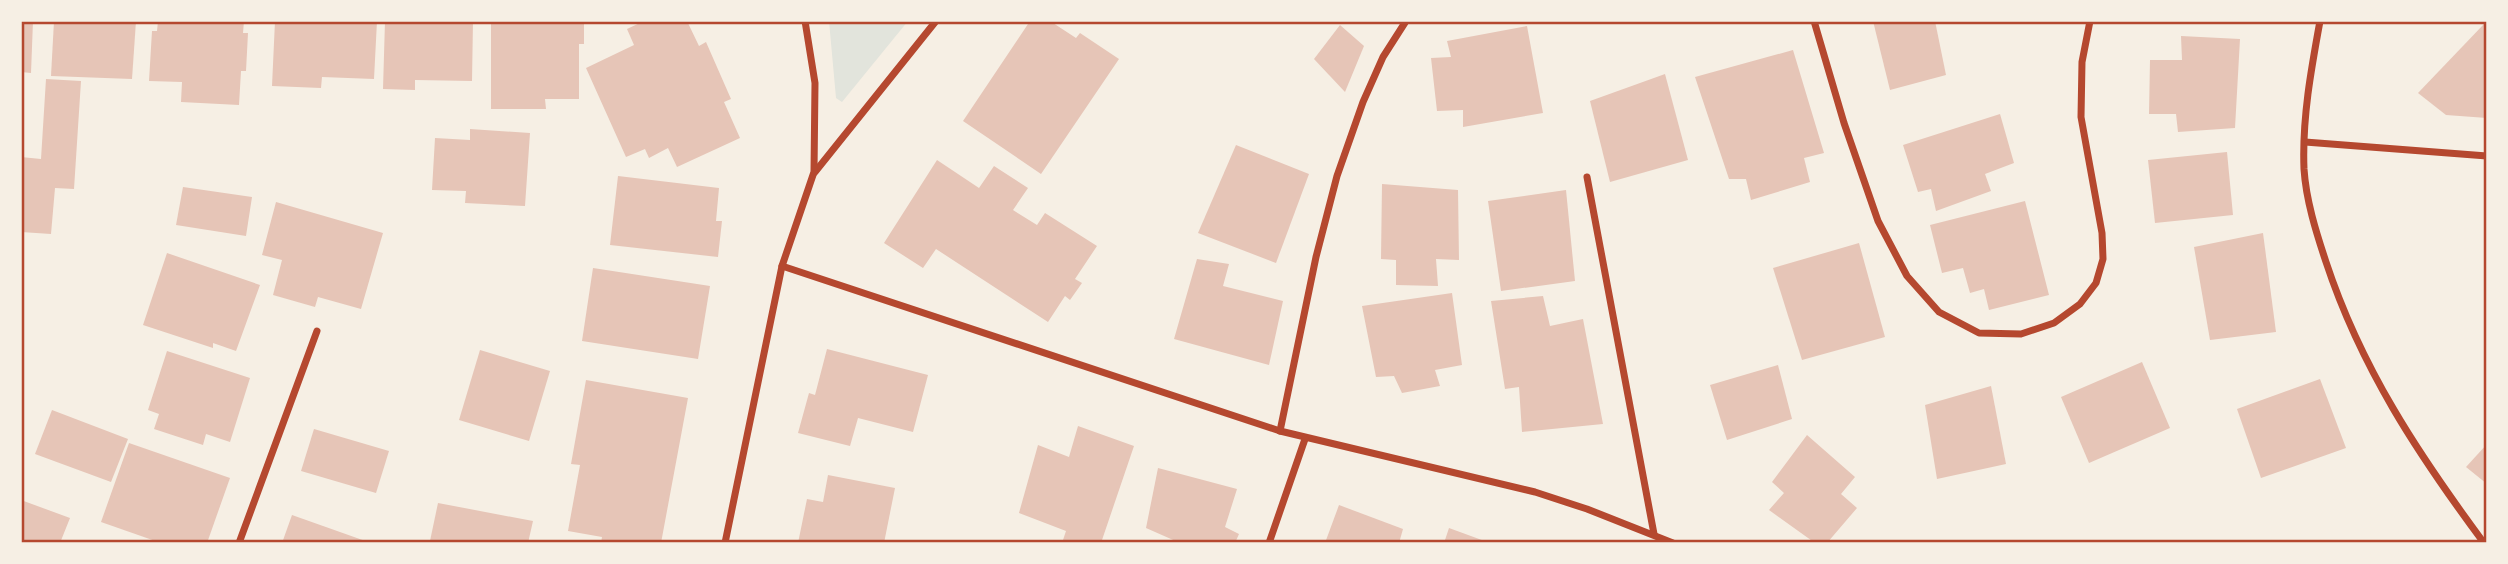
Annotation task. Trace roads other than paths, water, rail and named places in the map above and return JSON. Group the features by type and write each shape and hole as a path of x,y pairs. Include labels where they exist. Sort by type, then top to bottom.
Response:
{"street":[{"path":"725,543 782,266 814,172 815,83 805,21"},
{"path":"814,172 936,21"},
{"path":"1280,431 1316,257 1337,176 1363,102 1383,57 1406,21"},
{"path":"1814,21 1844,123 1878,221 1907,276 1939,313 1979,333 2021,334 2054,323 2080,304 2096,283 2103,259 2102,233 2081,117 2082,62 2090,21"},
{"path":"2320,21 2304,119 2304,171 2314,225 2336,294 2360,349 2395,416 2484,543"},
{"path":"2305,142 2487,156"},
{"path":"1587,177 1654,534"},
{"path":"782,266 1305,439 1535,492 1673,543"},
{"path":"239,543 317,331"},
{"path":"1269,543 1305,439"}]}
